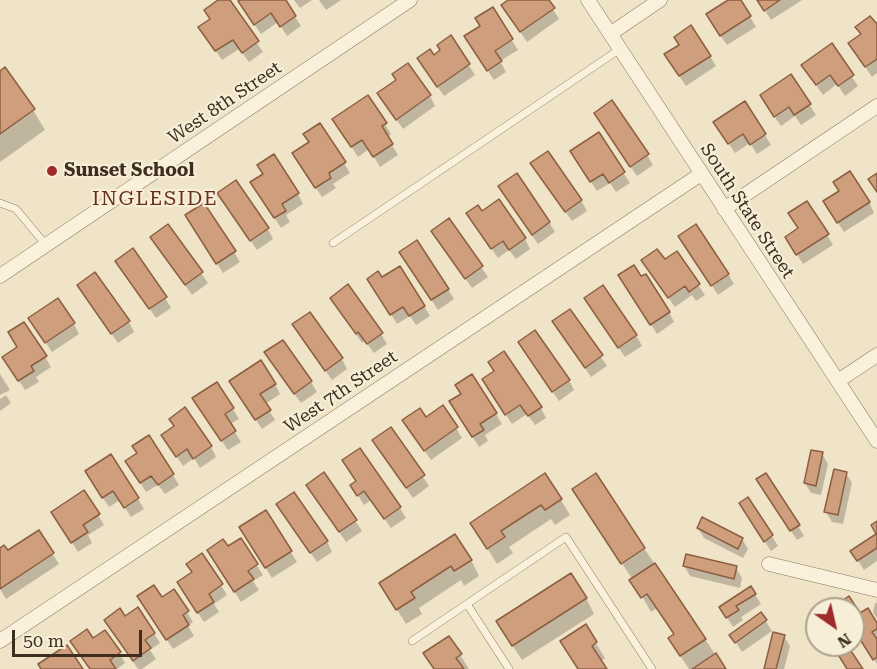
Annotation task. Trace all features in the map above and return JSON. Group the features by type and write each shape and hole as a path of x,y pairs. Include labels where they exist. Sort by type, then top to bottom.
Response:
{"street":[{"name":"West 8th Street","path":"0,276 410,0"},
{"name":"South State Street","path":"588,0 877,441"},
{"path":"609,34 660,0"},
{"path":"724,209 877,106"},
{"name":"West 7th Street","path":"0,641 701,174"},
{"path":"838,381 877,355"},
{"path":"769,564 877,590"}],"lane":[{"path":"333,243 620,49"},
{"path":"0,202 16,209 46,245"},
{"path":"412,641 566,537 652,669"},
{"path":"466,604 509,669"}],"building":[{"path":"218,0 230,0 259,41 242,53 233,40 215,51 198,27 210,19 204,10"},
{"path":"286,0 296,16 280,27 271,13 254,25 238,1"},
{"path":"508,0 549,0 555,8 520,32 501,5"},
{"path":"728,0 741,0 751,16 720,36 706,14"},
{"path":"757,0 780,0 764,11"},
{"path":"493,7 513,39 495,51 502,61 487,71 464,36 480,26 475,18"},
{"path":"870,16 877,24 877,59 865,67 848,43 861,34 855,27"},
{"path":"691,25 711,56 679,76 664,54 679,45 674,37"},
{"path":"451,35 470,64 437,87 417,58 430,49 434,55 440,50 437,45"},
{"path":"832,43 854,75 838,86 830,75 816,85 801,65"},
{"path":"408,63 431,95 396,120 377,93 396,80 392,74"},
{"path":"5,67 35,109 0,134 0,71"},
{"path":"791,74 811,104 794,115 789,107 774,117 760,95"},
{"path":"368,95 387,123 382,126 393,144 373,157 362,140 351,147 332,119"},
{"path":"612,100 649,154 630,167 594,113"},
{"path":"745,101 766,134 750,145 743,134 728,144 713,122"},
{"path":"320,123 346,162 329,173 331,178 315,188 292,153 309,142 303,134"},
{"path":"599,132 625,172 609,183 603,174 590,182 570,151"},
{"path":"548,151 582,200 565,212 530,163"},
{"path":"274,154 299,193 282,204 286,211 274,218 250,182 263,174 257,165"},
{"path":"850,171 870,202 837,223 823,201 839,191 833,182"},
{"path":"517,173 550,222 532,235 498,186"},
{"path":"877,173 877,192 868,179"},
{"path":"236,180 269,228 250,241 217,193"},
{"path":"499,199 526,238 509,250 503,241 491,249 466,213 478,205 482,211"},
{"path":"807,201 829,234 796,255 785,237 798,228 788,213"},
{"path":"204,203 236,251 216,264 185,215"},
{"path":"449,218 483,266 465,279 431,231"},
{"path":"168,224 203,272 185,285 150,237"},
{"path":"696,224 729,274 711,286 678,236"},
{"path":"417,240 449,289 431,300 399,252"},
{"path":"133,248 167,297 149,309 115,261"},
{"path":"657,249 665,259 677,251 700,284 689,292 685,286 668,298 641,260"},
{"path":"634,265 641,276 646,274 670,312 650,325 618,275"},
{"path":"400,266 425,306 409,316 403,307 390,315 367,279 378,271 382,277"},
{"path":"95,272 130,321 111,334 77,285"},
{"path":"348,284 383,333 367,344 358,332 356,334 330,298"},
{"path":"603,285 637,335 618,348 584,298"},
{"path":"58,298 75,323 45,343 28,318"},
{"path":"570,309 603,355 585,368 552,321"},
{"path":"310,312 343,358 325,371 292,324"},
{"path":"24,322 47,356 31,366 34,371 18,381 2,357 17,347 8,332"},
{"path":"535,330 570,380 552,392 518,342"},
{"path":"283,340 312,381 294,394 264,352"},
{"path":"504,351 542,407 528,416 520,405 505,415 482,379 494,371 488,362"},
{"path":"261,360 276,384 260,394 271,410 255,420 229,381"},
{"path":"472,374 497,413 480,424 484,430 472,437 449,401 461,394 455,385"},
{"path":"217,382 234,408 225,414 236,431 221,441 192,398"},
{"path":"443,405 458,427 424,451 402,420 420,408 426,417"},
{"path":"185,407 212,446 193,459 187,449 176,457 161,435 174,426 169,419"},
{"path":"391,427 425,475 406,488 372,440"},
{"path":"149,435 174,474 158,485 151,476 140,483 125,461 137,453 132,446"},
{"path":"360,448 401,507 384,519 364,491 357,496 350,485 356,481 342,460"},
{"path":"811,450 823,452 816,486 804,483"},
{"path":"111,454 139,498 124,508 113,491 102,498 85,471"},
{"path":"834,469 847,472 838,515 824,512"},
{"path":"324,472 357,520 339,532 306,485"},
{"path":"545,473 562,499 545,510 541,505 501,531 505,537 487,549 470,523"},
{"path":"596,473 645,548 621,564 572,489"},
{"path":"766,473 800,525 790,531 756,479"},
{"path":"84,490 100,514 83,525 88,532 71,543 51,512"},
{"path":"294,492 328,541 310,553 276,504"},
{"path":"748,497 773,535 764,542 739,503"},
{"path":"266,510 292,551 265,568 239,527"},
{"path":"702,517 743,538 738,549 697,528"},
{"path":"877,521 877,548 857,561 850,551 876,534 871,525"},
{"path":"39,530 54,553 0,589 0,548 4,545 8,550"},
{"path":"455,534 472,560 454,571 451,566 411,592 415,598 396,610 379,583"},
{"path":"241,538 258,564 248,571 254,579 234,592 207,550 223,539 228,546"},
{"path":"202,553 223,584 209,594 214,602 197,613 177,582 192,572 186,564"},
{"path":"686,554 737,566 734,579 683,566"},
{"path":"655,563 706,639 680,656 668,638 674,634 647,594 641,598 629,580"},
{"path":"571,573 587,598 512,646 496,621"},
{"path":"154,585 162,597 174,589 189,611 183,615 189,625 166,640 137,596"},
{"path":"751,586 756,594 736,606 739,610 726,618 719,607"},
{"path":"138,607 155,633 145,640 151,648 133,661 104,620 120,608 125,616"},
{"path":"868,608 877,623 877,629 872,632 877,639 877,657 873,660 865,647 865,610"},
{"path":"761,612 767,620 735,643 729,635"},
{"path":"586,624 597,642 592,646 607,669 578,669 560,641"},
{"path":"87,629 93,638 105,630 121,652 110,660 116,669 90,669 70,641"},
{"path":"773,632 785,635 776,669 764,669"},
{"path":"449,636 462,654 456,658 464,669 434,669 423,653"},
{"path":"67,645 83,669 41,669 38,664"},
{"path":"716,653 726,669 692,669"},
{"path":"840,657 855,657 863,669 847,669"}],"place":[{"name":"Sunset School","path":"52,171"}],"district":[{"name":"INGLESIDE","path":"155,199"}]}
